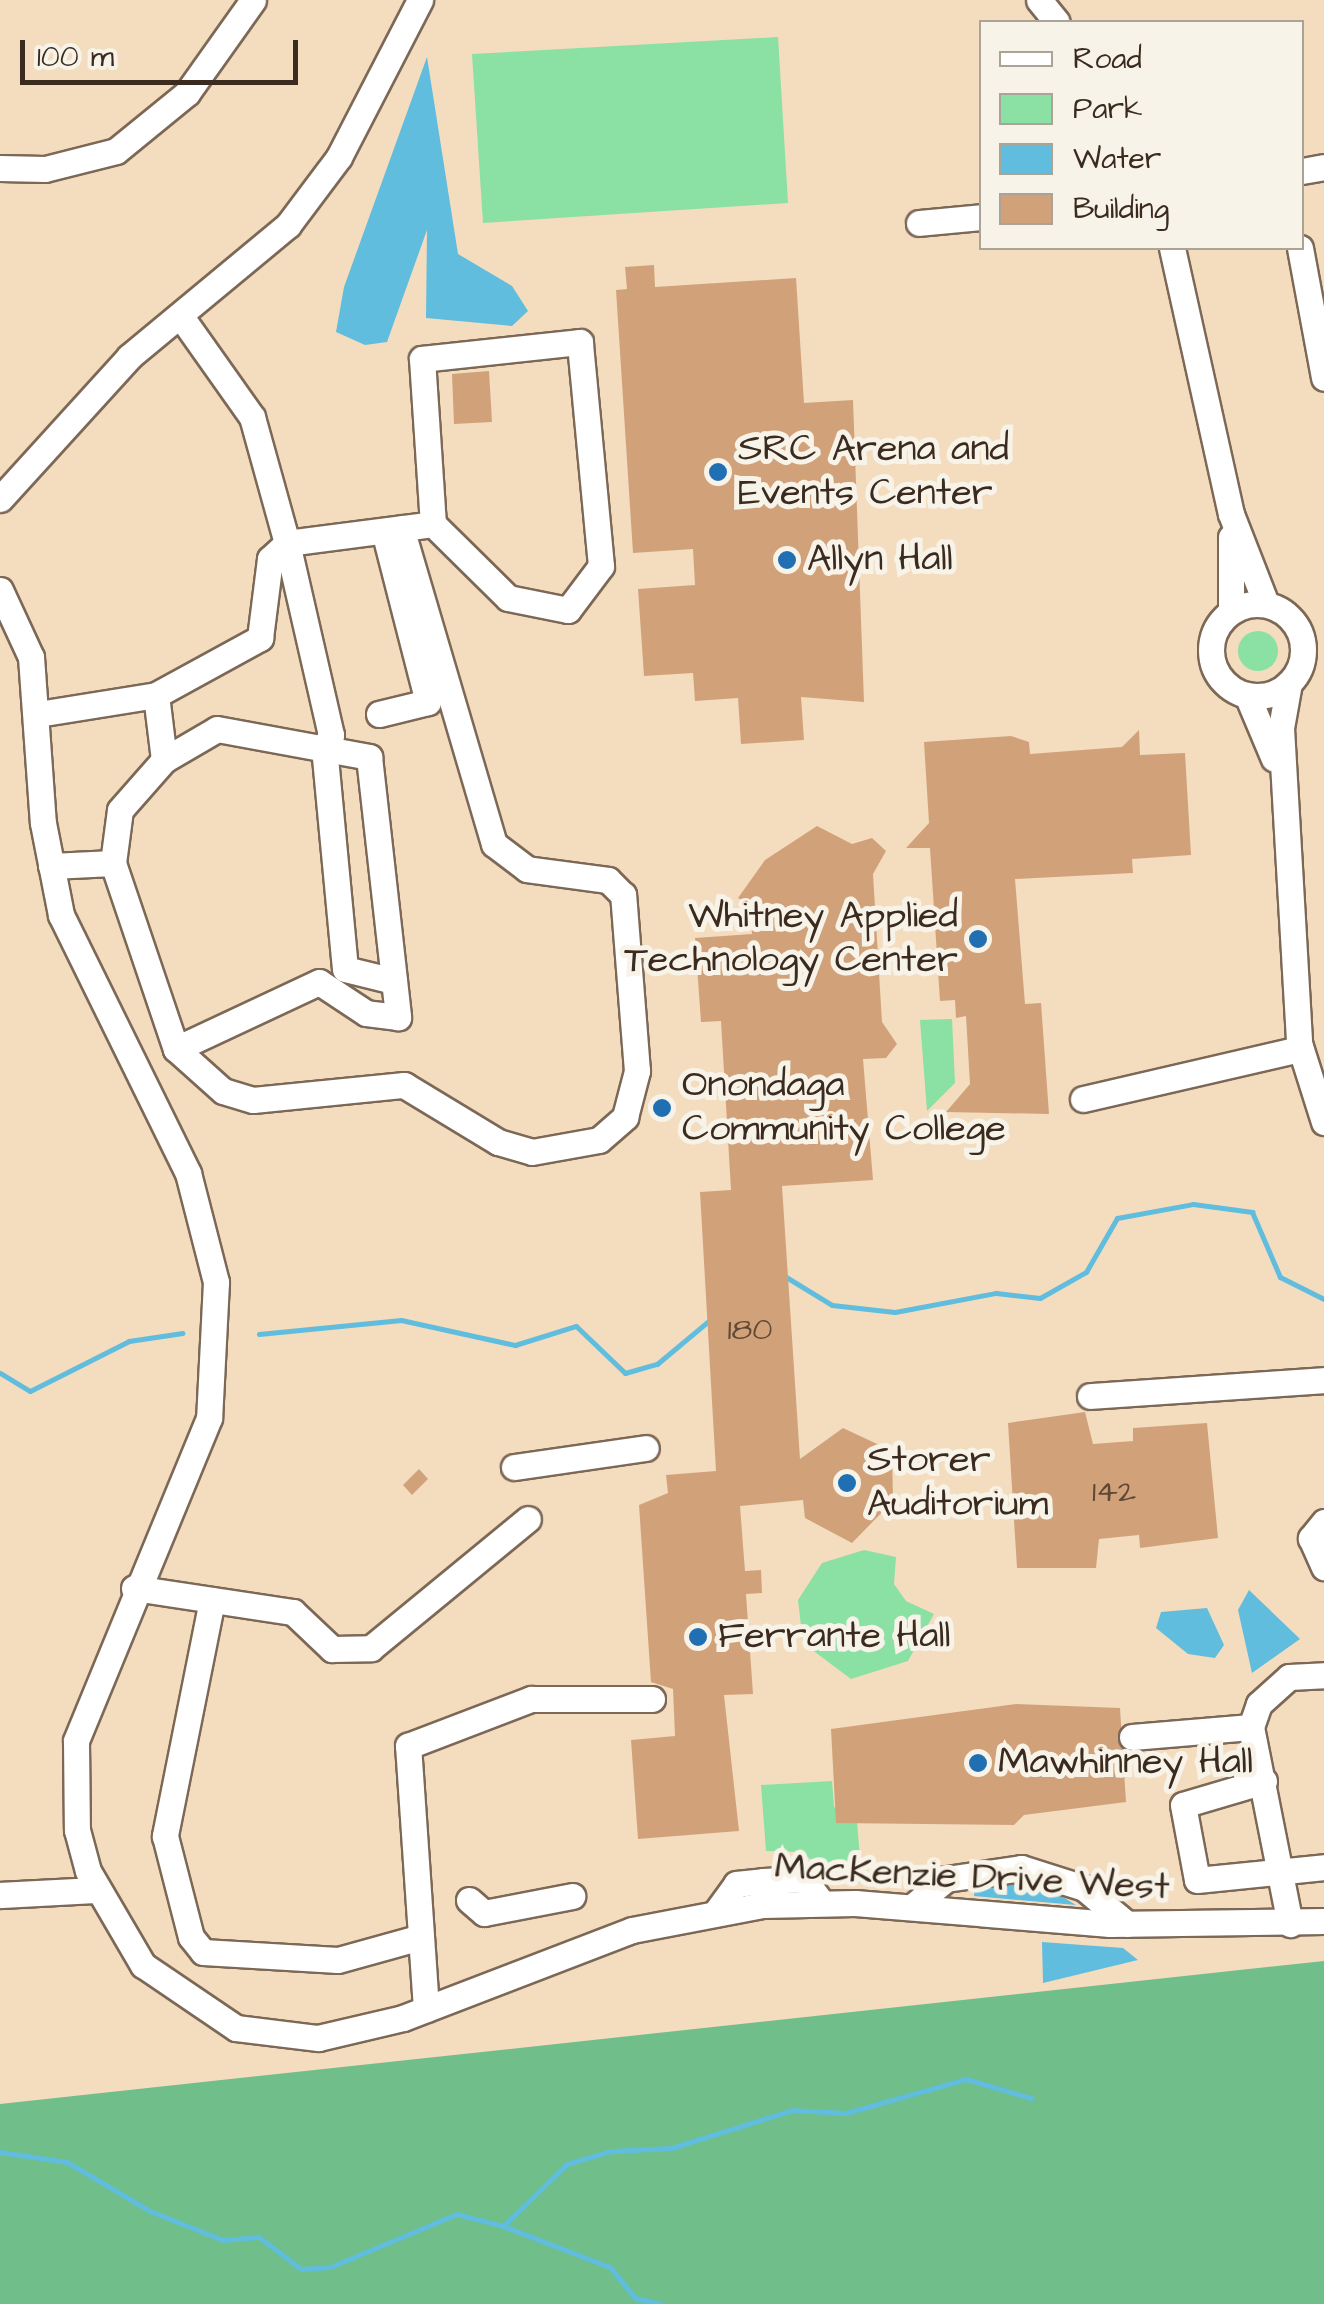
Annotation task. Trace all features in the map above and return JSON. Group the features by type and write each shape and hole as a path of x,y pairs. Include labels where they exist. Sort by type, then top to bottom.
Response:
{"street":[{"path":"0,168 45,170 116,151 187,93 252,0"},
{"path":"0,499 129,357 182,318 288,225 339,157 420,0"},
{"path":"1039,0 1056,20"},
{"path":"919,223 979,217"},
{"path":"1172,250 1230,514 1266,604 1298,629 1324,634"},
{"path":"1300,250 1324,378"},
{"path":"182,318 252,416 287,543 331,736 324,748 344,969 394,981"},
{"path":"580,342 601,566 568,610 508,598 433,524 422,359 580,342"},
{"path":"1230,514 1231,612"},
{"path":"38,714 156,695 260,638 270,559 287,543 433,524"},
{"path":"379,714 428,702 392,529"},
{"path":"176,1049 319,982 366,1013 398,1016 368,757 217,730 164,760 120,810 113,863 176,1049 223,1091 253,1100 404,1084 498,1142 532,1152 598,1140 625,1117 636,1071 623,896 608,880 527,869 494,844 392,529"},
{"name":"MacKenzie Drive West","path":"0,590 31,657 51,866 92,989 188,1173 216,1282 209,1418 134,1588 76,1742 77,1830 97,1890 143,1966 236,2028 318,2038 426,2009 632,1930 716,1912 822,1903 1127,1924 1324,1921"},
{"path":"1266,604 1231,612 1214,632 1212,658 1224,682 1247,695 1286,799"},
{"path":"1298,629 1304,669 1286,799 1300,1049 1324,1122"},
{"path":"1247,695 1304,669"},
{"path":"156,695 164,760"},
{"path":"51,866 113,863"},
{"path":"1083,1100 1300,1049"},
{"path":"1090,1396 1324,1380"},
{"path":"514,1467 646,1448"},
{"path":"134,1588 293,1612 332,1649 371,1648 528,1519"},
{"path":"1324,1522 1311,1552 1324,1567"},
{"path":"212,1600 165,1836 190,1936 203,1952 338,1960 421,1937"},
{"path":"1290,1924 1284,1866 1251,1727 1259,1704 1289,1676 1324,1675"},
{"path":"426,2009 408,1746 531,1699 652,1699"},
{"path":"1132,1737 1251,1727"},
{"path":"1264,1781 1188,1800 1186,1829 1204,1883 1284,1866 1324,1868"},
{"path":"912,1907 946,1878 1021,1868 1084,1888 1127,1924"},
{"path":"0,1896 97,1890"},
{"path":"469,1900 484,1913 572,1896"}],"green space":[{"path":"778,37 788,203 483,223 472,54"},
{"path":"1258,631 1272,637 1278,651 1272,665 1258,671 1244,665 1238,651 1244,637"},
{"path":"952,1019 955,1083 927,1111 920,1020"},
{"path":"864,1550 896,1557 894,1584 906,1601 934,1614 908,1661 851,1679 803,1643 798,1600 822,1563"},
{"path":"832,1781 834,1807 857,1821 862,1883 838,1883 802,1852 766,1851 761,1785"},
{"path":"1324,1961 1324,2304 0,2304 0,2104"}],"water":[{"path":"427,57 458,254 512,286 528,311 512,326 426,318 427,230 387,342 365,345 336,332 344,287"},
{"path":"1249,1590 1300,1639 1252,1673 1238,1610"},
{"path":"1207,1608 1224,1645 1215,1658 1188,1654 1156,1628 1161,1612"},
{"path":"974,1882 1043,1885 1076,1905 974,1896"},
{"path":"1042,1942 1123,1948 1138,1960 1043,1983"}],"building":[{"path":"654,265 655,287 796,278 804,403 853,400 864,702 801,697 804,740 741,744 738,698 695,701 693,673 644,676 638,589 695,585 693,549 633,553 616,290 627,289 625,267"},
{"path":"489,371 492,422 454,424 452,374"},
{"name":"Whitney Applied Technology Center","path":"1139,730 1140,755 1185,753 1191,855 1132,859 1133,873 1015,879 1025,1004 1041,1003 1049,1114 946,1112 970,1084 966,1016 956,1018 955,1000 940,1001 930,848 906,848 929,823 924,742 1011,736 1029,742 1030,754 1122,747"},
{"path":"817,826 852,844 872,838 886,851 873,874 882,1022 897,1044 886,1058 863,1059 873,1180 782,1186 800,1459 843,1428 892,1451 893,1501 852,1543 805,1518 803,1500 740,1506 745,1571 761,1570 762,1593 746,1594 753,1694 724,1695 739,1831 638,1839 631,1740 675,1736 673,1689 651,1682 639,1505 668,1493 666,1475 716,1471 700,1192 731,1190 721,1021 701,1022 695,938 752,934 751,904 738,898 765,860"},
{"path":"1085,1412 1093,1444 1133,1441 1133,1428 1207,1423 1218,1538 1140,1548 1139,1535 1099,1539 1096,1568 1017,1568 1008,1423"},
{"path":"419,1469 428,1479 412,1495 403,1485"},
{"name":"Mawhinney Hall","path":"1016,1704 1120,1708 1126,1802 1024,1815 1014,1825 836,1823 831,1729"}],"waterway":[{"path":"786,1277 832,1305 895,1312 996,1293 1040,1298 1086,1272 1117,1218 1193,1204 1252,1212 1280,1277 1324,1299"},
{"path":"259,1334 401,1320 515,1345 576,1326 625,1373 657,1364 712,1318"},
{"path":"0,1373 30,1391 129,1341 182,1333"},
{"path":"0,2152 67,2162 150,2211 223,2240 259,2237 301,2269 330,2267 457,2214 503,2226 567,2164 611,2151 671,2148 792,2110 846,2113 966,2079 1031,2098"},
{"path":"503,2226 610,2267 635,2298 661,2304"}],"place":[{"name":"SRC Arena and Events Center","path":"718,472"},
{"name":"Allyn Hall","path":"787,560"},
{"name":"Whitney Applied Technology Center","path":"978,939"},
{"name":"Onondaga Community College","path":"662,1108"},
{"name":"Storer Auditorium","path":"847,1483"},
{"name":"Ferrante Hall","path":"698,1637"},
{"name":"Mawhinney Hall","path":"978,1763"}]}
